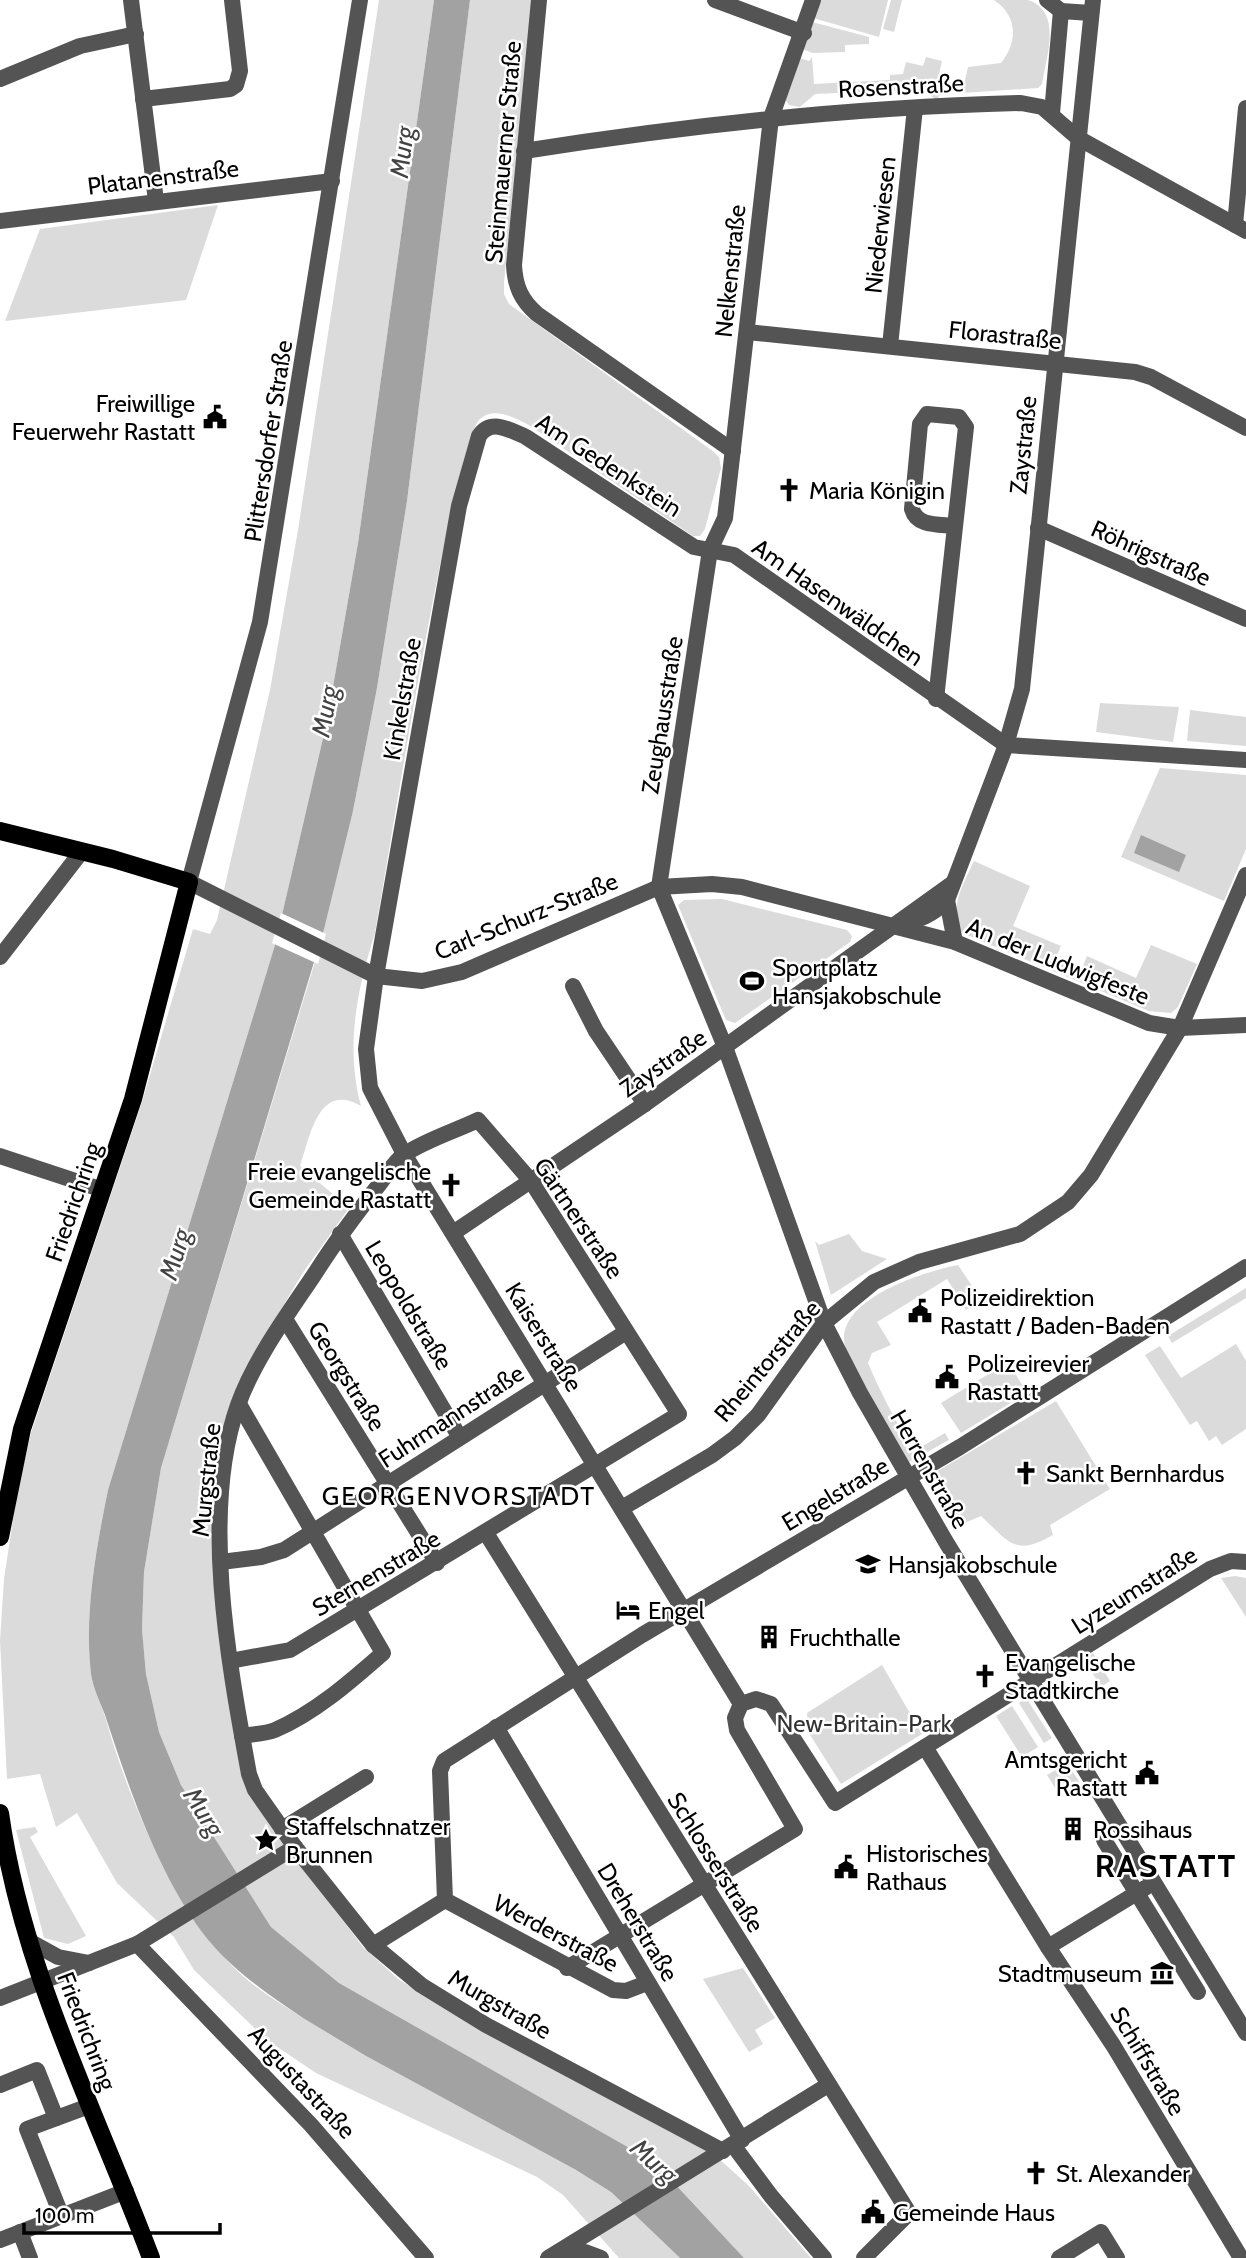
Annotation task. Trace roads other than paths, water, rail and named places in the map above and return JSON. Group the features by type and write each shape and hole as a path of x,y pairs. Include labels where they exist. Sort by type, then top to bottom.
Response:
{"main road":[{"path":"0,831 189,882"},
{"name":"Friedrichring","path":"0,1537 22,1429 133,1099 189,882"},
{"name":"Friedrichring","path":"0,1813 41,1982 151,2258"}],"street":[{"path":"131,0 156,201"},
{"path":"144,99 230,89 236,85 240,71 232,0"},
{"name":"Plittersdorfer Straße","path":"189,882 260,622 360,0"},
{"name":"Steinmauerner Straße","path":"539,0 514,265 515,281 522,298 537,314 733,451"},
{"path":"715,0 804,33"},
{"name":"Nelkenstraße","path":"710,550 725,518 771,117 804,33 813,0"},
{"path":"1047,0 1061,11 1092,7"},
{"name":"Zaystraße","path":"896,925 923,919 947,900 1006,745 1022,689 1092,7"},
{"path":"1052,113 1061,11"},
{"path":"0,79 80,46 136,34"},
{"name":"Rosenstraße","path":"524,151 771,117 1021,103 1052,113 1078,138 1240,228"},
{"name":"Niederwiesen","path":"890,346 915,108"},
{"path":"1240,228 1246,108"},
{"name":"Platanenstraße","path":"0,221 332,181"},
{"name":"Florastraße","path":"747,332 1144,374 1246,428"},
{"name":"Am Hasenwäldchen","path":"936,699 966,427 959,417 927,414 920,424 912,509 917,519 923,522 955,526"},
{"name":"Am Gedenkstein","path":"482,432 491,426 500,426 526,437 694,547 710,550"},
{"name":"Kinkelstraße","path":"376,976 459,506 482,432"},
{"name":"Röhrigstraße","path":"1038,528 1246,619"},
{"name":"Am Hasenwäldchen","path":"710,550 734,555 936,699 1006,745 1246,760"},
{"name":"Zeughausstraße","path":"659,887 710,550"},
{"path":"0,957 82,851"},
{"name":"Rheintorstraße","path":"622,1508 712,1455 735,1437 758,1415 824,1323 874,1282 919,1262 1020,1234 1056,1213 1091,1175 1180,1028 1246,875"},
{"name":"Carl-Schurz-Straße","path":"189,882 376,976 422,981 462,972 659,887 712,884 742,887 896,925"},
{"name":"Zaystraße","path":"453,1233 645,1104 953,883"},
{"name":"Herrenstraße","path":"659,887 725,1047 824,1323 907,1476 1246,2033"},
{"path":"947,900 955,942"},
{"name":"An der Ludwigfeste","path":"896,925 955,942 1117,1012 1149,1023 1180,1028 1246,1025"},
{"name":"Kaiserstraße","path":"376,976 366,1049 370,1088 404,1154 741,1704"},
{"path":"573,986 596,1031 645,1104"},
{"name":"Gärtnerstraße","path":"404,1154 478,1121 531,1181 679,1414"},
{"name":"Murgstraße","path":"404,1154 340,1234 285,1319 239,1404 231,1427 223,1480 221,1562 230,1661 242,1736 255,1790 295,1847 373,1945 421,1985 486,2025 733,2145 771,2196 824,2258"},
{"path":"0,1156 103,1190"},
{"name":"Leopoldstraße","path":"340,1234 459,1436"},
{"name":"Engelstraße","path":"445,1900 440,1771 448,1758 575,1677 907,1476 960,1447 1246,1267"},
{"name":"Georgstraße","path":"285,1319 437,1563"},
{"name":"Fuhrmannstraße","path":"221,1562 271,1555 626,1332"},
{"path":"239,1404 383,1653 350,1682 302,1714 274,1730 242,1736"},
{"name":"Sternenstraße","path":"230,1661 290,1650 679,1414"},
{"name":"Schlosserstraße","path":"486,1533 909,2213 864,2258"},
{"name":"Lyzeumstraße","path":"741,1704 756,1699 771,1704 835,1803 1217,1565 1231,1561 1246,1562"},
{"path":"568,1968 795,1829 737,1730 734,1718 741,1704"},
{"name":"Dreherstraße","path":"496,1727 648,1985 733,2145"},
{"name":"Schiffstraße","path":"925,1746 1048,1947 1097,2020 1241,2258"},
{"path":"282,1829 366,1777"},
{"path":"1104,1840 1198,1992"},
{"path":"0,1998 137,1944 295,1847"},
{"path":"1048,1947 1155,1881"},
{"path":"373,1945 445,1900"},
{"name":"Werderstraße","path":"445,1900 568,1968 620,1992 648,1985"},
{"path":"29,1941 58,1957 89,1963"},
{"name":"Augustastraße","path":"137,1944 311,2125 426,2258"},
{"path":"0,2085 37,2070 56,2118"},
{"path":"548,2258 828,2085"},
{"path":"62,2217 27,2129 89,2106"},
{"path":"0,2240 126,2191"},
{"path":"20,2232 30,2258"},
{"path":"1059,2258 1101,2232 1117,2258"},
{"path":"569,2258 586,2252 600,2257"}],"place":[{"name":"Freiwillige Feuerwehr Rastatt","path":"215,417"},
{"name":"Maria Königin","path":"789,490"},
{"name":"Sportplatz Hansjakobschule","path":"752,981"},
{"name":"Freie evangelische Gemeinde Rastatt","path":"451,1185"},
{"name":"Polizeidirektion Rastatt / Baden-Baden","path":"920,1311"},
{"name":"Polizeirevier Rastatt","path":"947,1377"},
{"name":"Sankt Bernhardus","path":"1026,1473"},
{"name":"Hansjakobschule","path":"868,1564"},
{"name":"Engel","path":"628,1610"},
{"name":"Fruchthalle","path":"769,1637"},
{"name":"Evangelische Stadtkirche","path":"985,1676"},
{"name":"Amtsgericht Rastatt","path":"1147,1773"},
{"name":"Rossihaus","path":"1073,1829"},
{"name":"Staffelschnatzer Brunnen","path":"266,1840"},
{"name":"Historisches Rathaus","path":"846,1867"},
{"name":"Stadtmuseum","path":"1162,1973"},
{"name":"St. Alexander","path":"1036,2173"},
{"name":"Gemeinde Haus","path":"873,2212"}],"district":[{"name":"GEORGENVORSTADT","path":"459,1496"},
{"name":"RASTATT","path":"1166,1865"}],"water label":[{"name":"Murg","path":"402,152"},
{"name":"Murg","path":"325,711"},
{"name":"Murg","path":"175,1254"},
{"name":"Murg","path":"204,1812"},
{"name":"Murg","path":"654,2161"}],"park label":[{"name":"New-Britain-Park","path":"864,1723"}]}
